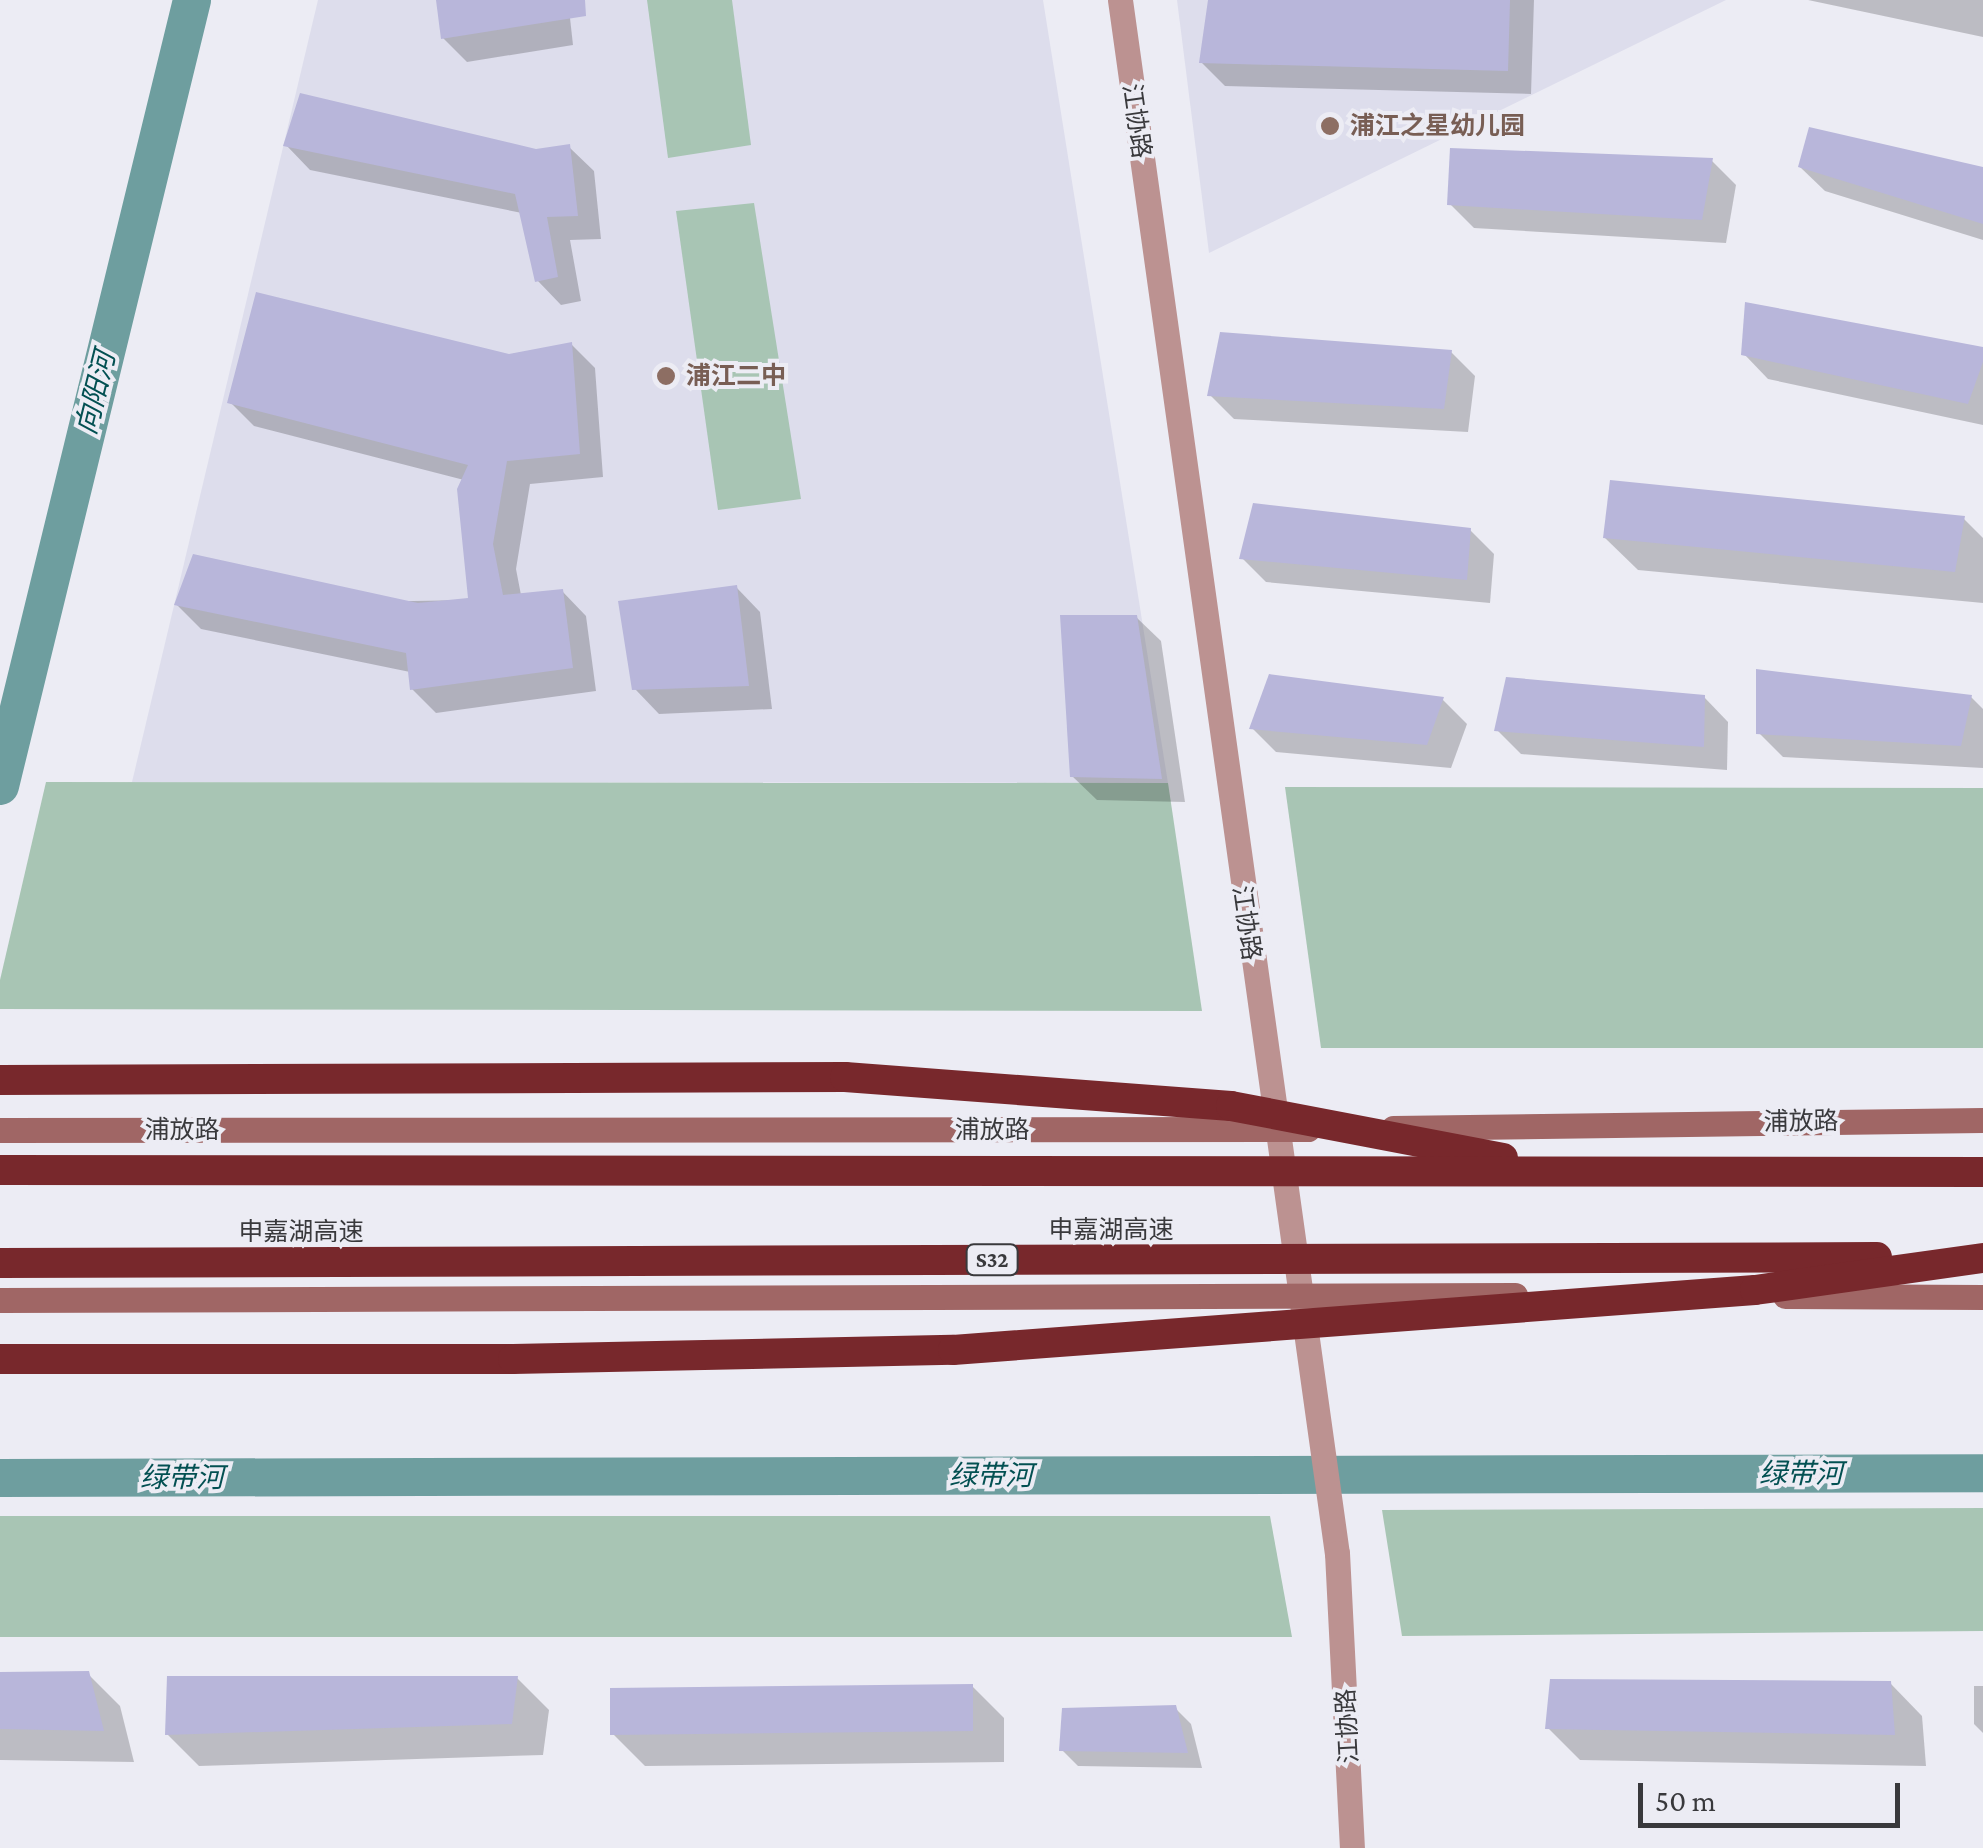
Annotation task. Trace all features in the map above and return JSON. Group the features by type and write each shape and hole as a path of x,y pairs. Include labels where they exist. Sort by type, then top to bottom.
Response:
{"highway":[{"path":"0,1080 845,1077 1231,1106 1575,1172"},
{"path":"0,1170 1983,1172"},
{"path":"0,1359 513,1360 953,1350 1755,1290 1983,1258"},
{"name":"申嘉湖高速","path":"0,1263 1983,1258"}],"main road":[{"name":"浦放路","path":"0,1130 1275,1130 1983,1120"},
{"path":"0,1300 1301,1295 1983,1297"}],"street":[{"name":"江协路","path":"1120,0 1337,1554 1352,1848"}],"shaded area":[{"name":"浦江二中","path":"318,0 1043,0 1168,783 132,782"},
{"name":"浦江之星幼儿园","path":"1177,0 1726,0 1209,253"}],"green space":[{"path":"647,0 732,0 751,145 668,158"},
{"path":"754,203 801,499 718,510 676,211"},
{"path":"46,782 1168,783 1202,1011 0,1009 0,980"},
{"path":"1285,787 1983,788 1983,1048 1321,1048"},
{"path":"1983,1508 1983,1631 1402,1636 1382,1510"},
{"path":"0,1516 1270,1516 1292,1637 0,1637"}],"building":[{"path":"436,0 585,0 586,16 441,39"},
{"path":"1208,0 1510,0 1508,71 1199,63"},
{"path":"300,93 536,149 570,144 578,216 547,217 558,277 535,282 515,194 283,146"},
{"path":"1809,127 1983,167 1983,224 1798,167"},
{"path":"1450,148 1713,158 1702,220 1447,205"},
{"path":"256,292 509,354 572,342 580,454 507,461 493,544 503,595 563,589 573,668 410,690 406,653 174,605 193,554 418,603 468,598 457,489 468,465 227,403"},
{"path":"1745,302 1983,347 1983,362 1968,404 1741,355"},
{"path":"1220,332 1452,350 1444,409 1207,396"},
{"path":"1610,480 1965,516 1955,572 1603,538"},
{"path":"1253,503 1471,528 1467,580 1239,559"},
{"path":"737,585 749,686 632,690 618,601"},
{"path":"1060,615 1137,615 1162,779 1070,777"},
{"path":"1756,669 1972,695 1961,746 1756,734"},
{"path":"1269,674 1444,697 1427,745 1249,729"},
{"path":"1506,677 1705,695 1704,747 1494,731"},
{"path":"89,1671 104,1731 0,1729 0,1672"},
{"path":"167,1676 518,1676 512,1724 165,1735"},
{"path":"1550,1679 1891,1681 1895,1735 1545,1729"},
{"path":"973,1684 973,1731 610,1735 610,1688"},
{"path":"1176,1705 1188,1753 1059,1751 1062,1708"}],"waterway":[{"name":"向阳河","path":"0,786 192,0"},
{"name":"绿带河","path":"0,1478 1983,1473"}],"place":[{"name":"浦江之星幼儿园","path":"1330,126"},
{"name":"浦江二中","path":"666,376"}]}
